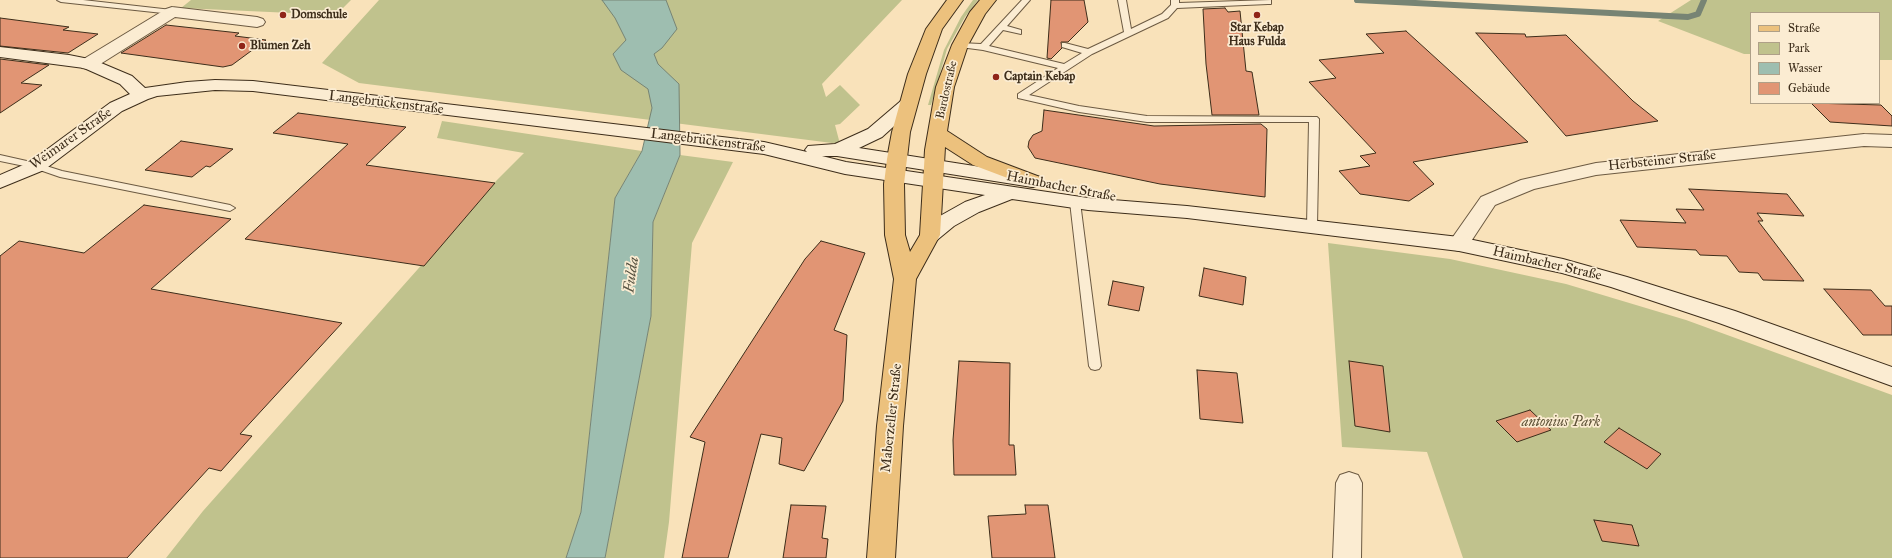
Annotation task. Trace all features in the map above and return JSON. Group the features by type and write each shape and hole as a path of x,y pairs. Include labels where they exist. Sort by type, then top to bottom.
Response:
{"main road":[{"path":"934,173 896,167 908,104 917,74 934,29 955,0"},
{"name":"Bardostraße","path":"934,173 937,134 945,87 960,44 978,12 988,0"},
{"path":"88,64 172,12 257,22"},
{"path":"0,52 69,60 88,64 108,71 126,80 142,95"},
{"name":"Langebrückenstraße","path":"142,95 167,89 235,85 773,149 837,150 896,167"},
{"name":"Weimarer Straße","path":"0,182 37,166 116,107 142,95"},
{"path":"837,150 875,133 908,104"},
{"path":"937,134 980,161 1033,181"},
{"name":"Herbsteiner Straße","path":"1459,244 1488,201 1513,190 1536,183 1596,169 1864,140 1892,141"},
{"name":"Langebrückenstraße","path":"773,149 845,168 896,167"},
{"name":"Maberzeller Straße","path":"881,558 890,426 905,279 894,235 896,167"},
{"name":"Haimbacher Straße","path":"934,173 1033,181 1187,212"},
{"name":"Haimbacher Straße","path":"934,173 1010,193 1135,209 1187,212 1459,244 1563,266 1619,282 1763,329 1892,377"},
{"name":"Maberzeller Straße","path":"905,279 930,235 934,173"},
{"path":"930,235 947,221 972,207 1010,193"},
{"path":"1347,558 1349,483"}],"lane":[{"path":"61,0 172,12"},
{"path":"983,47 1026,0"},
{"path":"1122,0 1128,32"},
{"path":"1268,2 1175,3 1165,16 1128,32 1089,52 1021,96 1079,109 1147,120 1314,119 1312,226"},
{"path":"1001,27 1018,32"},
{"path":"960,44 983,47 1064,67"},
{"path":"1065,45 1089,52"},
{"path":"0,158 37,166 60,174 230,208"},
{"path":"1075,202 1095,366"}],"green space":[{"path":"191,0 351,0 336,15 181,8"},
{"path":"379,0 902,0 822,84 826,97 840,85 860,105 840,124 835,125 840,144 359,83 322,63"},
{"path":"973,0 978,0 965,17 947,49 931,105 928,105 944,50 961,17"},
{"path":"1691,0 1892,0 1892,60 1880,60 1880,12 1750,12 1750,54 1744,54 1658,21"},
{"path":"442,121 642,151 615,198 581,512 566,558 166,558 203,511 497,180 524,153 437,138"},
{"path":"680,155 733,162 692,243 669,522 664,558 605,558 651,316 653,222"},
{"name":"antonius Park","path":"1328,243 1450,259 1566,284 1686,320 1892,395 1892,558 1463,558 1427,452 1342,447"}],"water":[{"name":"Fulda","path":"602,0 666,0 677,29 662,48 654,54 658,64 679,84 680,155 653,222 651,316 605,558 566,558 581,512 615,198 642,151 652,108 648,89 621,70 613,54 626,40 615,18"}],"building":[{"path":"1051,0 1084,0 1088,22 1068,42 1061,42 1062,48 1051,59 1047,58"},
{"path":"1225,8 1228,12 1240,11 1246,71 1252,72 1259,115 1212,115 1206,64 1203,9"},
{"path":"0,18 69,27 63,30 98,34 68,53 0,46"},
{"path":"166,25 239,33 235,36 266,40 232,65 223,67 121,53"},
{"path":"1406,31 1528,142 1413,162 1434,184 1409,201 1360,194 1339,171 1370,166 1360,156 1376,153 1309,82 1336,78 1319,60 1384,53 1366,34"},
{"path":"1476,33 1525,34 1526,37 1566,35 1633,101 1658,121 1566,136"},
{"path":"0,59 49,65 21,83 42,85 0,113"},
{"path":"1812,104 1881,105 1892,116 1892,126 1830,122"},
{"path":"1044,110 1154,126 1261,124 1267,129 1265,197 1160,184 1035,158 1028,147 1029,141 1033,135 1042,131"},
{"path":"298,113 406,127 366,165 495,183 424,266 245,239 348,144 273,133"},
{"path":"181,141 233,149 210,167 206,166 192,177 145,170"},
{"path":"1689,189 1787,194 1804,216 1757,213 1763,221 1758,221 1804,281 1763,280 1758,273 1739,272 1727,256 1700,255 1696,250 1637,247 1620,220 1686,223 1676,209 1704,210"},
{"path":"144,205 231,219 151,289 342,323 240,434 252,436 221,471 209,468 127,558 0,558 0,256 19,241 84,253"},
{"path":"821,241 865,253 834,330 847,335 843,401 804,471 779,464 782,438 761,434 728,558 682,558 705,442 690,437 805,259"},
{"path":"1204,268 1246,277 1243,305 1199,296"},
{"path":"1113,281 1144,287 1139,311 1108,305"},
{"path":"1824,289 1871,290 1885,306 1892,306 1892,335 1863,335"},
{"path":"959,361 1010,363 1009,445 1014,445 1016,475 954,475 953,440"},
{"path":"1349,361 1383,366 1390,432 1355,426"},
{"path":"1197,370 1237,373 1243,423 1200,419"},
{"path":"1530,410 1551,430 1517,442 1496,421"},
{"path":"1619,428 1661,454 1647,469 1604,442"},
{"path":"791,505 826,506 822,538 828,539 826,558 783,558"},
{"path":"1025,505 1048,505 1055,558 992,558 988,516 1026,514"},
{"path":"1594,520 1632,525 1639,546 1602,541"}],"waterway":[{"path":"1357,0 1688,17 1698,14 1704,0"}],"place":[{"name":"Domschule","path":"283,15"},
{"name":"Star Kebap Haus Fulda","path":"1257,15"},
{"name":"Blumen Zeh","path":"242,46"},
{"name":"Captain Kebap","path":"996,77"}]}
